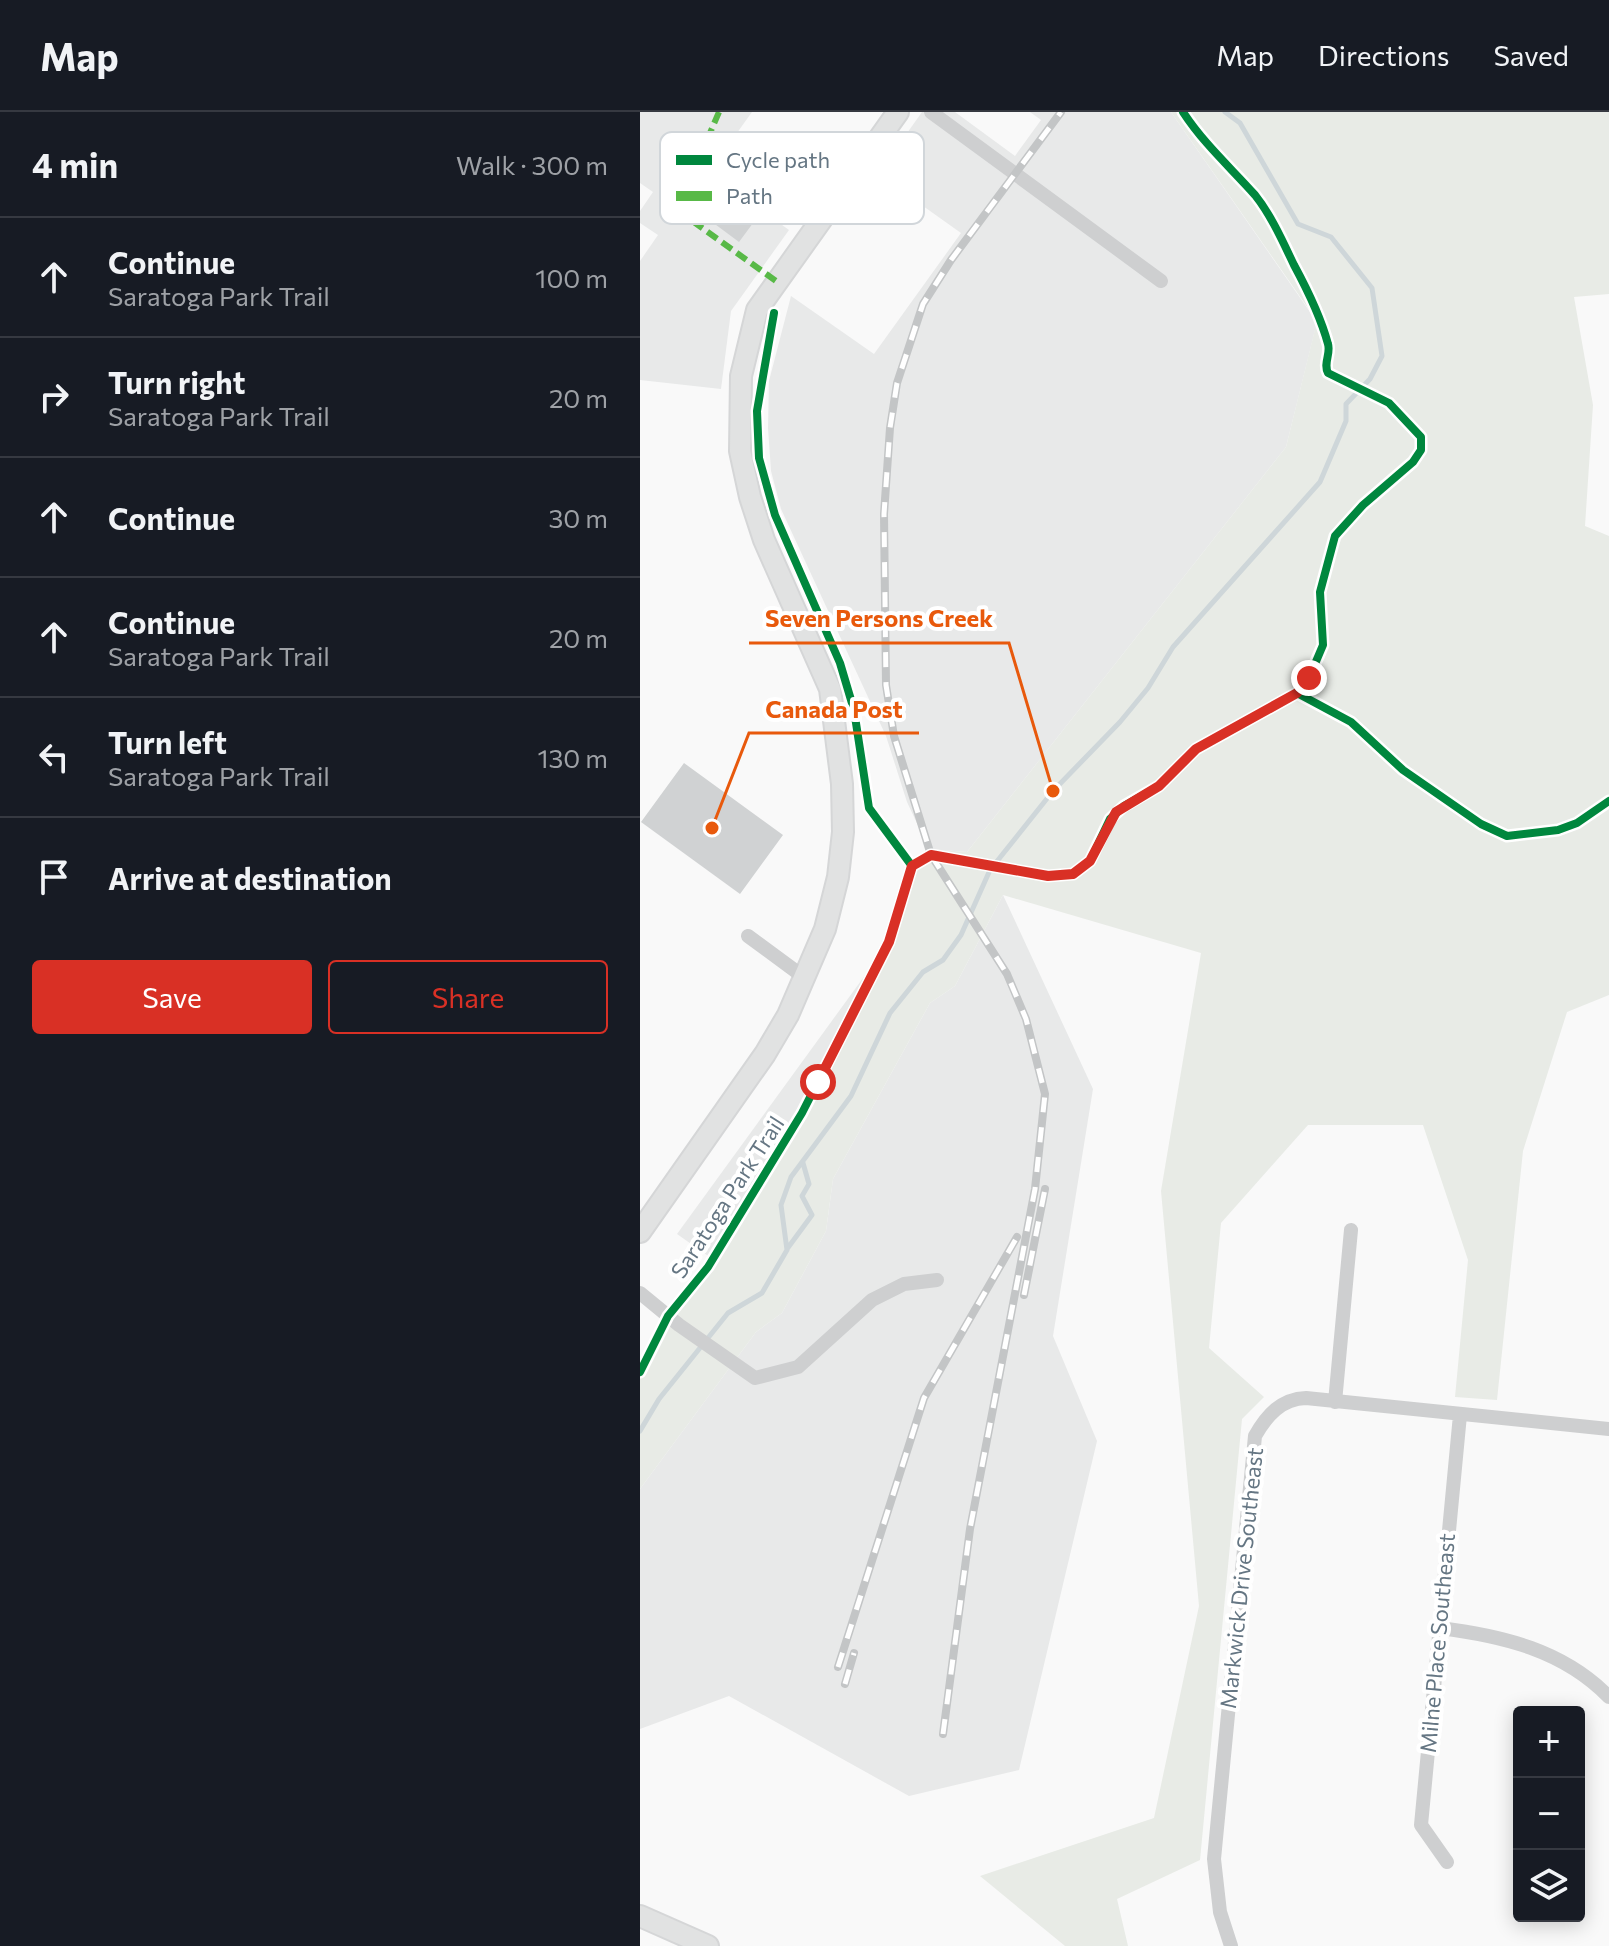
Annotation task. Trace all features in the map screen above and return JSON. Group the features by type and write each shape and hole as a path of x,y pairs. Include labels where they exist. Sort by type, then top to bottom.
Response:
{"street":[{"path":"884,132 898,112"},
{"path":"931,112 1161,281"},
{"path":"640,1232 765,1054 805,978 825,929 838,877 843,832 838,740 830,689 764,540 740,451 741,376 757,310 818,224"},
{"path":"748,936 805,978"},
{"path":"1335,1402 1351,1230"},
{"path":"640,1293 679,1325 755,1378 798,1367 872,1300 904,1284 937,1280"},
{"name":"Markwick Drive Southeast","path":"1231,1946 1220,1912 1214,1859 1255,1436 1268,1416 1292,1399 1609,1429"},
{"name":"Milne Place Southeast","path":"1447,1862 1421,1825 1460,1415"},
{"path":"1440,1628 1486,1634 1537,1649 1581,1673 1609,1697"},
{"path":"640,1916 708,1946"}],"shaded area":[{"path":"640,112 752,112 738,132 660,132 660,224 781,224 789,230 731,311 721,389 640,380 640,261 658,235 640,223 640,211 653,192 640,183"},
{"path":"922,112 955,112 1015,156 1041,120 1030,112 1171,112 1317,322 1286,447 967,852 929,849 907,802 886,736 781,509 771,471 769,381 791,296 874,354 961,233 924,207 924,132 908,132"},
{"path":"1171,112 1609,112 1609,294 1574,297 1593,405 1585,526 1609,536 1609,995 1567,1012 1523,1151 1497,1400 1455,1397 1468,1260 1423,1125 1308,1125 1221,1223 1209,1348 1264,1397 1242,1419 1200,1860 1117,1899 1128,1946 1065,1946 980,1876 1154,1818 1199,1606 1161,1191 1201,953 1003,895 955,986 930,1003 833,1179 826,1231 782,1313 756,1332 640,1489 640,1372 804,1106 879,956 913,861 929,849 967,852 1286,447 1317,321"},
{"path":"1003,895 1093,1089 1053,1336 1097,1441 1019,1770 909,1796 729,1696 640,1729 640,1489 756,1332 782,1313 826,1231 833,1179 930,1003 955,986"},
{"path":"879,956 804,1106 711,1258 677,1234"}],"building":[{"path":"715,224 752,224 739,242"},
{"path":"684,763 783,835 740,894 641,822"}],"waterway":[{"path":"640,1431 659,1399 728,1313 762,1293 787,1250 781,1205 791,1177 851,1096 890,1013 923,972 943,960 961,935 990,870 1053,791 1120,722 1148,688 1173,647 1320,482 1346,421 1346,404 1370,379 1382,356 1372,288 1331,237 1298,224 1240,123 1225,112"},
{"path":"787,1249 812,1215 802,1196 809,1184 803,1163"}],"railway":[{"path":"943,1734 970,1529 1035,1189 1045,1094 1026,1019 1007,974 931,855 894,736 886,685 884,514 890,428 897,383 923,304 951,260 1061,112"},
{"path":"1024,1295 1045,1189"},
{"path":"838,1667 924,1398 1017,1237"},
{"path":"845,1684 854,1653"}],"marked path":[{"path":"710,132 719,112"},
{"path":"697,224 776,281"}],"cycle path":[{"name":"Saratoga Park Trail","path":"640,1372 668,1316 708,1267 802,1113 889,942 912,866 931,855 1048,876 1073,874 1090,861 1110,819 1124,806 1159,786 1196,749 1297,693 1309,678 1323,645 1320,592 1335,536 1363,505 1413,462 1421,450 1421,437 1389,403 1328,373 1329,348 1322,324 1271,220 1255,195 1208,145 1183,112"},
{"path":"774,313 757,411 759,458 775,515 840,663 854,710 869,808 912,866"},
{"path":"1297,693 1351,722 1403,770 1481,824 1507,836 1558,830 1577,823 1609,801"}],"place":[{"name":"Seven Persons Creek","path":"1053,791"},
{"name":"Canada Post","path":"712,828"}],"route":[{"path":"818,1082 889,942 912,866 931,855 1048,876 1073,874 1090,861 1116,812 1159,786 1196,749 1297,693 1309,678"}]}
